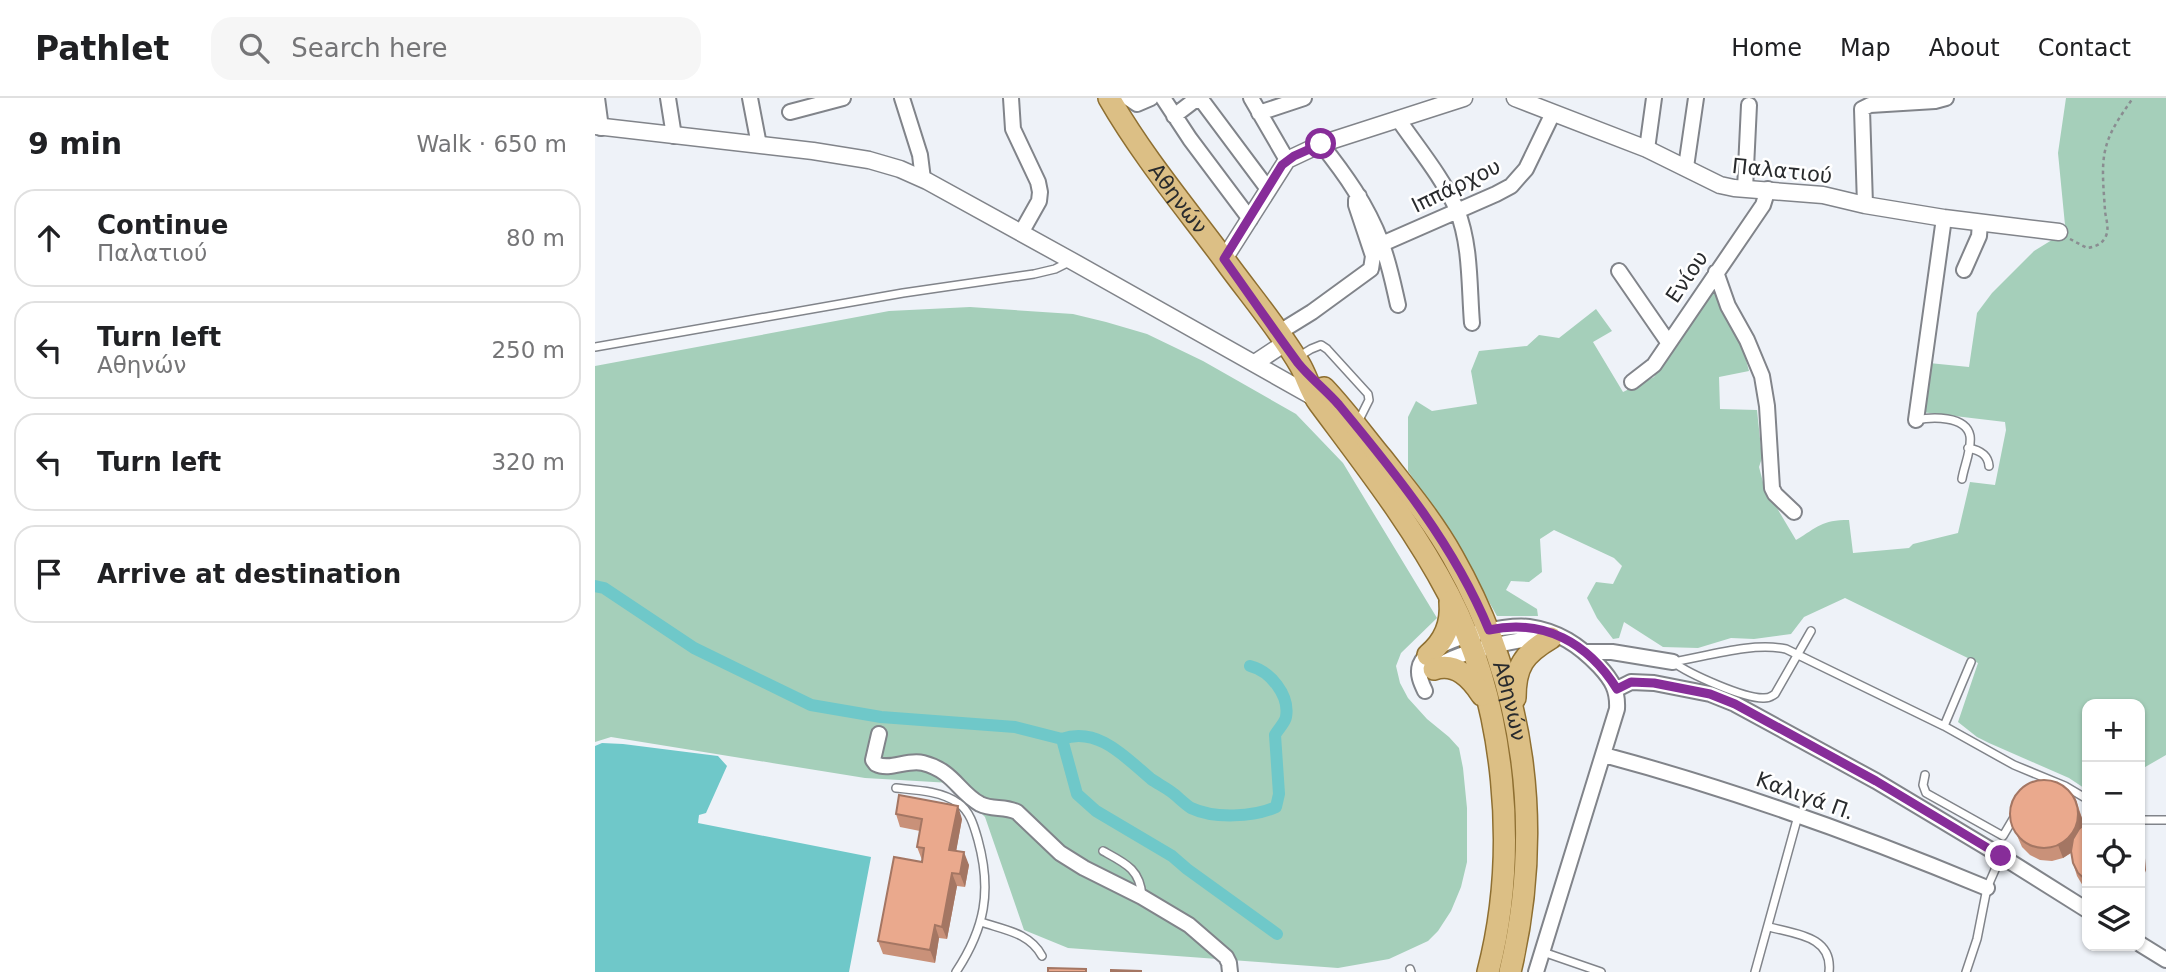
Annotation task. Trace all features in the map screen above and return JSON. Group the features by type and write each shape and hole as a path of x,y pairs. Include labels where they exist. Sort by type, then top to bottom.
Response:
{"main road":[{"name":"Αθηνών","path":"1117,99 1129,132 1321,395 1450,596 1470,645 1491,713 1500,770 1503,831 1500,906 1488,972"},
{"name":"Αθηνών","path":"1321,395 1356,426 1436,530 1458,566 1492,638 1514,718 1525,781 1528,823 1521,912 1510,972"},
{"path":"1450,596 1448,631 1431,662 1463,674 1481,692 1491,713"},
{"path":"1514,718 1517,674 1522,660 1537,646 1557,637"}],"street":[{"path":"597,98 598,127 813,151 869,160 900,169 923,179 1255,363 1321,395"},
{"path":"668,98 674,136"},
{"path":"750,98 759,145"},
{"path":"790,112 843,98"},
{"path":"902,98 920,155 923,179"},
{"path":"1011,98 1013,130 1032,168 1040,192 1036,208 1021,233"},
{"path":"1117,99 1137,104 1151,98"},
{"path":"1163,98 1250,219"},
{"path":"1251,98 1287,160"},
{"path":"1259,113 1304,98"},
{"path":"1224,259 1287,160 1321,144 1464,98"},
{"name":"Παλατιού","path":"1517,98 1647,149 1720,185 1823,195 1944,218 2059,232"},
{"path":"1647,149 1654,98"},
{"path":"1686,167 1696,98"},
{"path":"1865,205 1862,109 1870,105 1946,98"},
{"path":"1174,116 1195,100 1203,102 1268,188"},
{"path":"1745,189 1749,105"},
{"name":"Ιππάρχου","path":"1382,244 1496,194 1520,177 1527,169 1553,113"},
{"path":"1398,119 1457,212 1465,245 1472,323"},
{"path":"1321,144 1359,196 1382,244 1398,304"},
{"name":"Ενίου","path":"1632,382 1654,365 1763,205 1767,189"},
{"path":"1255,363 1289,350 1312,312 1371,269 1374,257 1356,205 1359,196"},
{"path":"1916,421 1944,218"},
{"path":"1964,271 1979,236 1980,223"},
{"path":"1619,271 1668,342"},
{"path":"1716,272 1728,306 1747,340 1762,376 1773,488 1775,494 1794,512"},
{"path":"1431,662 1447,661 1470,645 1492,638 1514,640 1557,637 1586,652 1617,689 1617,709 1604,755 1536,972"},
{"path":"1586,652 1612,652 1673,662"},
{"path":"1617,689 1631,682 1654,683 1710,694 1735,704 1876,781 2082,907"},
{"path":"879,734 873,760 876,764 885,767 914,762 939,769 953,778 979,803 1017,812 1060,853 1189,925 1226,957 1230,972"},
{"name":"Καλιγά Π.","path":"1604,755 1798,815 1987,888"},
{"path":"2145,947 2166,960"}],"lane":[{"path":"595,347 903,293 1034,275 1072,261"},
{"path":"1289,350 1321,345 1368,394 1369,400 1356,426"},
{"path":"1916,421 1945,419 1961,424 1968,431 1962,479"},
{"path":"1968,447 1983,453 1989,466"},
{"path":"1673,662 1682,669 1737,691 1766,698 1775,694 1811,631"},
{"path":"1673,662 1753,648 1776,647 1798,654 1944,726 2014,765 2082,796"},
{"path":"1944,726 1971,662"},
{"path":"1925,775 1923,785 1926,793 2003,836 2021,805"},
{"path":"2036,784 2043,776"},
{"path":"896,788 948,797 960,804 968,813 978,840 985,877 985,904 971,947 956,972"},
{"path":"1755,972 1798,815"},
{"path":"2145,820 2166,820"},
{"path":"1103,851 1135,872 1140,881 1142,897"},
{"path":"1966,972 1980,927 1987,888 2001,856"},
{"path":"981,922 1027,938 1042,956"},
{"path":"1769,928 1819,943 1827,953 1829,972"},
{"path":"1542,952 1601,972"}],"path":[{"path":"2059,232 2087,248 2097,246 2104,239 2108,228 2105,214 2105,150 2115,125 2133,98"}],"green space":[{"path":"2066,98 2166,98 2166,755 2145,767 2145,699 2082,699 2082,787 2069,778 1989,743 1958,722 1978,663 1845,598 1804,617 1791,634 1754,639 1731,638 1698,648 1663,647 1624,622 1619,638 1613,639 1597,618 1587,598 1596,582 1613,584 1622,566 1614,558 1554,530 1540,539 1542,572 1529,582 1511,581 1506,590 1537,609 1538,616 1497,616 1448,529 1408,471 1408,417 1416,401 1432,411 1477,404 1471,371 1479,351 1527,346 1539,335 1559,338 1596,309 1612,331 1593,342 1623,392 1654,377 1713,285 1742,345 1749,371 1719,377 1720,409 1757,410 1762,458 1759,467 1764,486 1796,540 1820,525 1840,520 1849,520 1853,553 1909,548 1913,544 1958,533 1970,482 1995,485 2006,430 2005,422 1921,412 1929,363 1969,367 1977,313 1992,293 2034,251 2060,235 2065,225 2058,153"},
{"path":"970,307 1073,314 1147,334 1203,361 1296,414 1343,463 1437,618 1401,653 1396,666 1400,683 1408,698 1459,748 1463,768 1467,808 1467,862 1451,911 1428,941 1389,959 1338,968 1068,948 1024,930 985,817 951,783 865,778 611,737 595,742 595,366 889,311"}],"water":[{"path":"602,743 718,756 727,766 706,813 699,815 698,823 871,857 849,972 595,972 595,746"}],"building":[{"path":"2044,780 2057,783 2068,790 2075,801 2078,814 2075,827 2068,838 2057,845 2044,848 2031,845 2020,838 2013,827 2010,814 2013,801 2020,790 2031,783"},
{"path":"899,795 958,806 949,850 964,852 960,874 952,873 942,927 935,925 930,950 878,941 894,857 922,862 924,848 917,847 922,819 896,814"},
{"path":"2082,826 2082,877 2073,863 2071,851 2073,839"},
{"path":"1048,968 1086,969 1086,972 1048,972"},
{"path":"1141,971 1141,972 1111,972"}],"waterway":[{"path":"595,586 604,588 694,648 811,705 881,717 1015,727 1062,739 1077,794 1096,811 1172,856 1277,934"},
{"path":"1062,739 1088,737 1111,746 1151,779 1200,812 1234,815 1257,813 1276,807 1279,794 1275,735 1285,719 1285,700 1277,685 1265,673 1250,666"}],"route":[{"path":"1321,144 1294,156 1282,165 1224,259 1300,365 1326,390 1356,426 1436,530 1452,555 1489,630 1503,627 1530,628 1564,637 1586,652 1617,689 1631,682 1654,683 1710,694 1735,704 1876,781 2001,856"}]}
